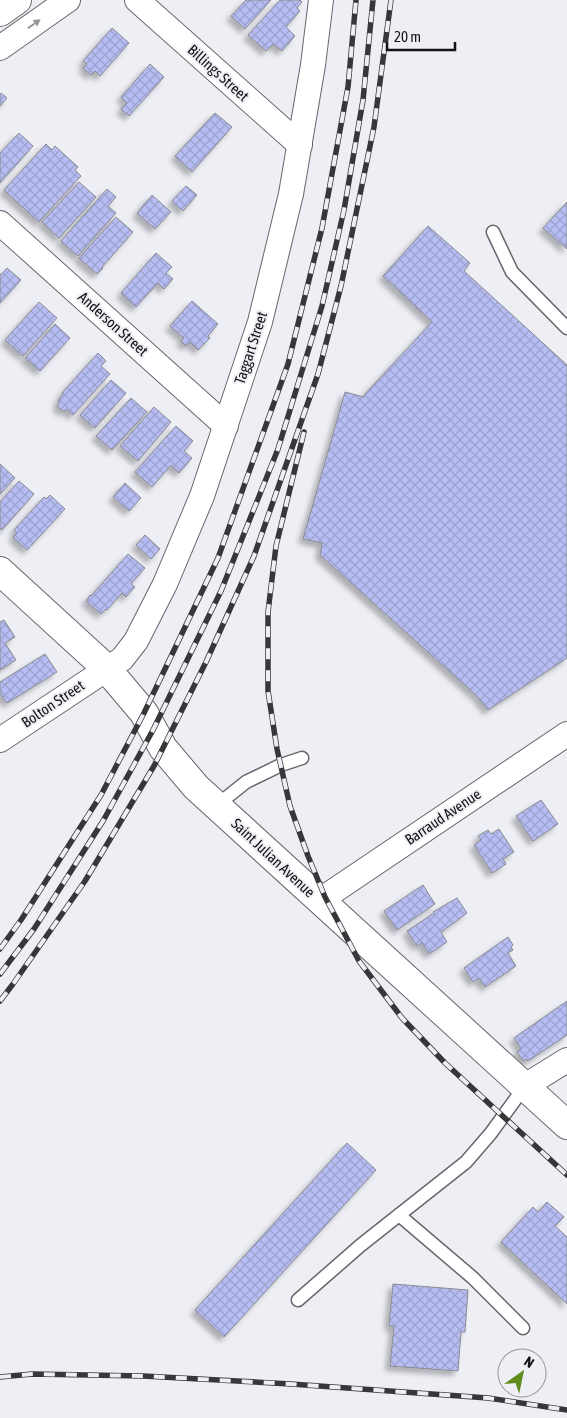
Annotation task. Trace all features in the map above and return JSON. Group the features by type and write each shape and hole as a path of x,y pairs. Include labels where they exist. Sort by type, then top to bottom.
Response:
{"main road":[{"path":"0,12 17,0"},
{"name":"Saint Julian Avenue","path":"0,572 106,668 144,713 163,748 196,787 567,1125"}],"street":[{"path":"0,48 68,0"},
{"name":"Billings Street","path":"137,0 300,145"},
{"name":"Taggart Street","path":"106,668 122,659 136,641 165,584 202,496 260,322 291,194 313,65 321,0"},
{"name":"Anderson Street","path":"0,223 226,426"},
{"name":"Bolton Street","path":"0,740 106,668"},
{"name":"Barraud Avenue","path":"319,901 567,734"},
{"path":"525,1086 567,1060"}],"lane":[{"path":"493,232 512,272 567,328"},
{"path":"216,806 246,782 281,765 302,758"},
{"path":"298,1300 362,1245 466,1162 491,1133 525,1086"},
{"path":"399,1215 473,1278 523,1328"}],"building":[{"path":"246,0 271,0 245,29 231,16"},
{"path":"280,0 300,0 302,2 297,8 300,11 286,27 295,36 282,51 273,44 266,51 248,35"},
{"path":"112,28 129,43 100,76 95,71 91,75 83,68 87,64 83,61"},
{"path":"150,64 164,77 129,116 121,109 127,103 121,97"},
{"path":"1,93 7,98 0,106 0,95"},
{"path":"215,113 232,127 192,172 175,156"},
{"path":"19,133 33,146 0,183 0,153"},
{"path":"46,144 52,150 55,146 78,167 75,170 81,176 39,222 4,190"},
{"path":"79,182 96,197 59,238 42,222"},
{"path":"186,186 197,195 183,211 172,201"},
{"path":"107,189 116,197 108,206 116,213 78,256 61,241"},
{"path":"152,195 171,212 155,229 137,213"},
{"path":"567,202 567,249 543,228"},
{"path":"116,217 133,232 97,274 79,258"},
{"path":"428,226 470,263 464,271 567,365 567,658 488,710 477,696 320,555 322,543 303,539 345,392 364,397 432,322 383,276"},
{"path":"156,253 172,267 166,273 173,279 164,289 158,283 136,307 121,293"},
{"path":"7,268 21,280 0,303 0,274"},
{"path":"192,301 218,324 208,336 210,338 198,350 190,342 186,346 181,341 184,338 170,326"},
{"path":"39,302 57,318 23,356 5,340"},
{"path":"55,324 70,338 40,371 25,358"},
{"path":"98,353 106,361 101,366 110,374 73,415 66,409 64,412 57,406 60,403 58,401 62,393"},
{"path":"111,380 126,393 95,428 80,415"},
{"path":"131,398 147,412 112,450 96,436"},
{"path":"154,407 171,422 138,461 120,446"},
{"path":"176,426 193,441 184,451 192,458 179,473 171,465 152,487 135,472"},
{"path":"0,464 15,478 0,494"},
{"path":"19,481 34,494 2,530 0,528 0,502"},
{"path":"125,483 141,498 129,511 113,497"},
{"path":"50,495 65,509 27,550 13,537 17,533 14,530 44,497 46,499"},
{"path":"145,535 160,549 151,559 136,545"},
{"path":"128,554 145,568 131,584 135,587 126,597 122,593 101,614 86,601"},
{"path":"4,620 15,637 5,643 16,660 0,670 0,622"},
{"path":"45,654 57,672 7,703 0,693 0,682"},
{"path":"541,800 558,824 533,841 516,816"},
{"path":"499,829 514,852 503,859 506,864 492,873 474,845 481,840 478,836 488,830 491,834"},
{"path":"423,885 435,904 397,930 384,911"},
{"path":"457,898 467,913 441,932 447,942 429,954 422,943 417,946 407,931 433,912"},
{"path":"508,937 513,945 511,947 513,950 508,953 516,966 485,987 479,978 473,982 464,968"},
{"path":"567,1001 567,1035 528,1061 526,1059 523,1061 517,1052 521,1048 514,1038"},
{"path":"347,1143 376,1170 224,1337 195,1310"},
{"path":"547,1202 564,1217 555,1226 567,1237 567,1304 501,1242 533,1207 538,1212"},
{"path":"393,1284 468,1290 465,1332 461,1332 458,1371 390,1366 394,1326 389,1326"}],"railway":[{"path":"0,949 21,920 101,795 144,713 218,558 288,364 322,228 348,87 356,0"},
{"path":"0,974 34,929 103,821 153,730 221,591 278,449 322,306 344,210 363,100 373,0"},
{"path":"0,1001 85,881 154,766 206,662 254,556 318,374 341,286 374,127 391,0"},
{"path":"304,432 276,546 268,612 268,691 277,749 290,806 325,897 359,961 402,1018 445,1063 567,1175"},
{"path":"0,1377 32,1374 143,1376 291,1384 488,1398 567,1410"}]}
